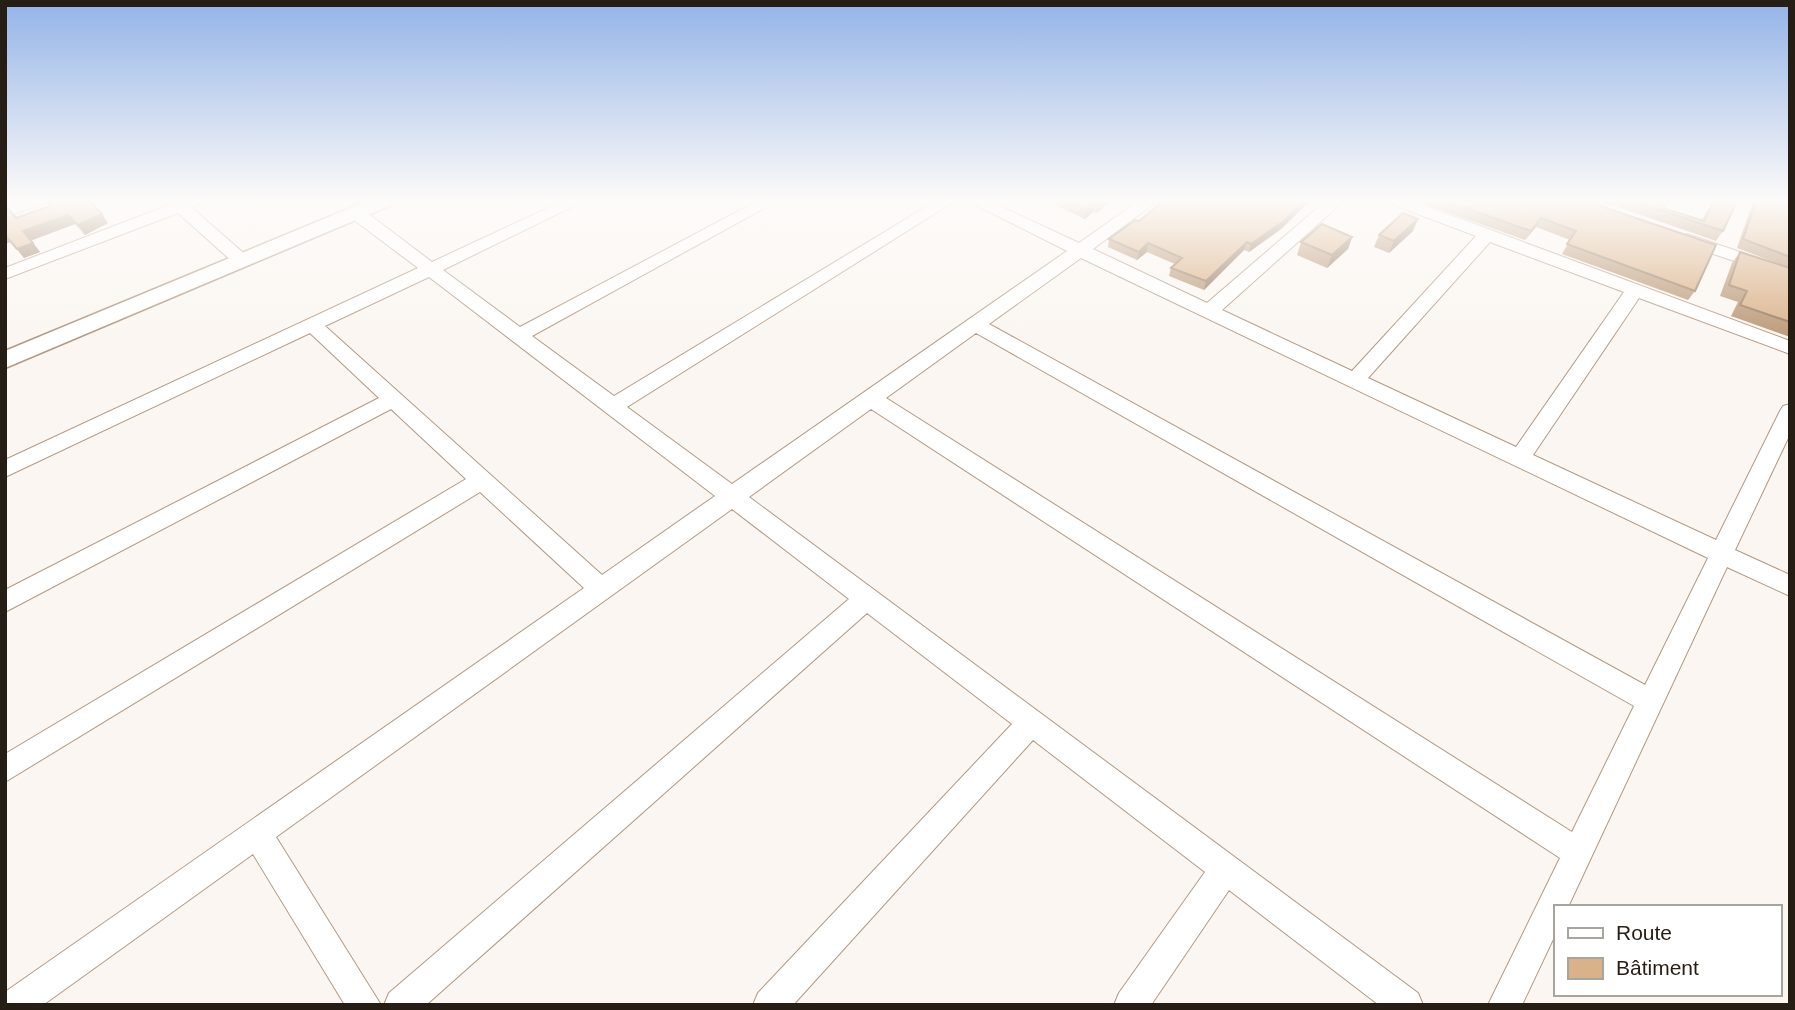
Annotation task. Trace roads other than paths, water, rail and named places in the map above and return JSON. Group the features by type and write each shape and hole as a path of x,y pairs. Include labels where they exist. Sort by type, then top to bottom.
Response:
{"street":[{"path":"5,274 72,246"},
{"path":"225,246 241,260"},
{"path":"5,360 275,246"},
{"path":"400,246 1406,1005"},
{"path":"5,469 477,246"},
{"path":"519,335 685,246"},
{"path":"613,406 873,246"},
{"path":"1071,246 1790,586"},
{"path":"15,1005 1085,246"},
{"path":"1209,311 1284,246"},
{"path":"1355,380 1476,246"},
{"path":"1519,246 1790,348"},
{"path":"1706,246 1790,275"},
{"path":"1520,458 1635,290"},
{"path":"310,324 601,589"},
{"path":"974,324 1651,702"},
{"path":"870,398 1578,853"},
{"path":"5,602 393,399"},
{"path":"1505,1005 1790,411"},
{"path":"5,769 482,480"},
{"path":"401,1005 867,598"},
{"path":"769,1005 1031,722"},
{"path":"257,833 364,1005"},
{"path":"1131,1005 1226,869"}]}
